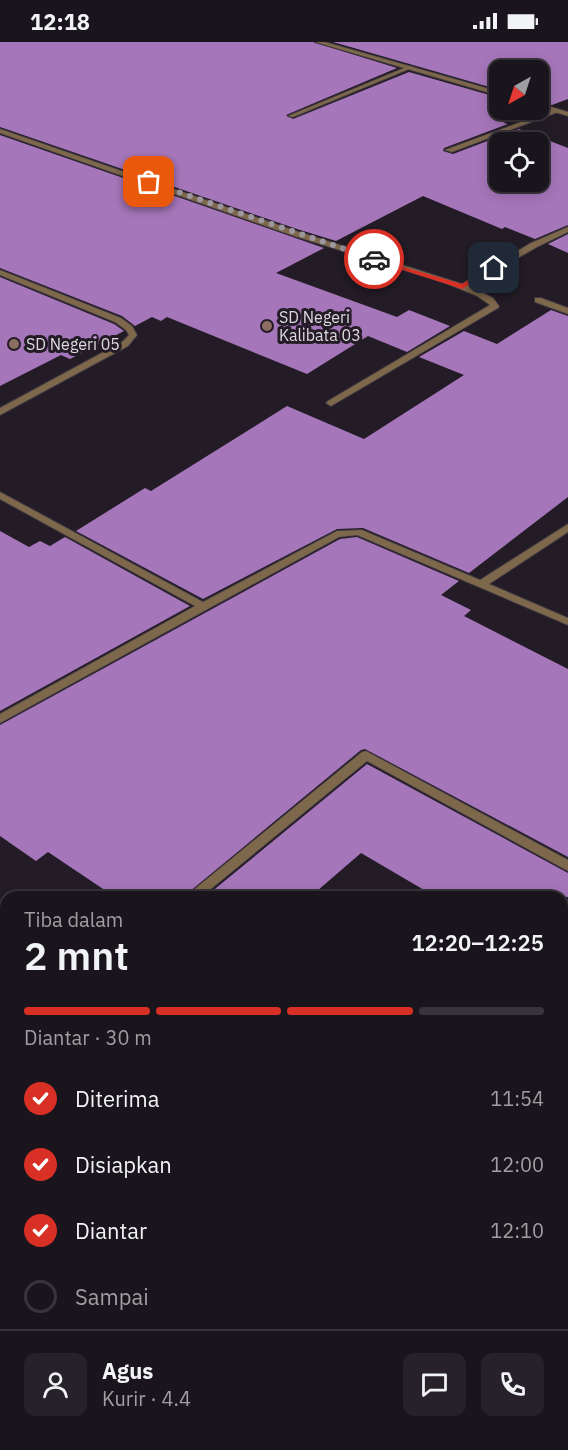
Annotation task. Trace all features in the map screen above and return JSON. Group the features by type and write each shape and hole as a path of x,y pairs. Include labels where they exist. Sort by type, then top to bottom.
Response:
{"street":[{"path":"318,42 489,91"},
{"path":"291,116 411,67"},
{"path":"549,109 568,114"},
{"path":"449,150 556,111"},
{"path":"0,131 344,249 462,286 494,301 495,306 331,403"},
{"path":"462,286 534,245 568,229"},
{"path":"0,272 118,320 129,328 133,335 125,344 0,412"},
{"path":"538,300 568,311"},
{"path":"0,495 203,606"},
{"path":"480,585 568,527"},
{"path":"0,719 203,606 337,534 348,531 358,532 568,622"},
{"path":"199,891 366,755 568,866"}],"building":[{"path":"0,42 313,42 397,68 286,115 293,119 409,72 489,95 489,120 511,120 503,123 508,124 444,148 443,151 453,154 489,140 489,192 549,192 549,141 568,148 568,225 535,239 505,227 502,229 423,196 336,241 0,127"},
{"path":"333,42 568,42 568,99 549,104 549,60 489,60 489,87"},
{"path":"519,129 527,132 511,132"},
{"path":"0,135 324,248 276,273 397,317 409,310 450,326 407,352 368,336 307,374 167,317 161,321 152,317 135,326 122,316 0,268"},
{"path":"568,234 568,253 548,244"},
{"path":"0,277 114,324 124,331 70,359 61,355 0,386"},
{"path":"551,310 568,316 568,497 469,573 363,528 337,529 203,599 76,531 145,488 151,491 287,406 364,439 464,375 419,357 464,331 497,344"},
{"path":"0,531 29,547 40,541 50,546 65,537 190,606 0,711"},
{"path":"357,537 459,581 441,595 471,610 464,616 568,669 568,857 365,749 190,891 106,891 48,852 36,861 0,836 0,725 340,539"},
{"path":"367,764 568,873 568,891 426,891 361,853 317,891 212,891"}],"way so far":[{"path":"149,182 374,259"}],"place":[{"name":"SD Negeri Kalibata 03","path":"267,326"},
{"name":"SD Negeri 05","path":"14,344"}],"route":[{"path":"374,259 462,286 494,268"}]}
